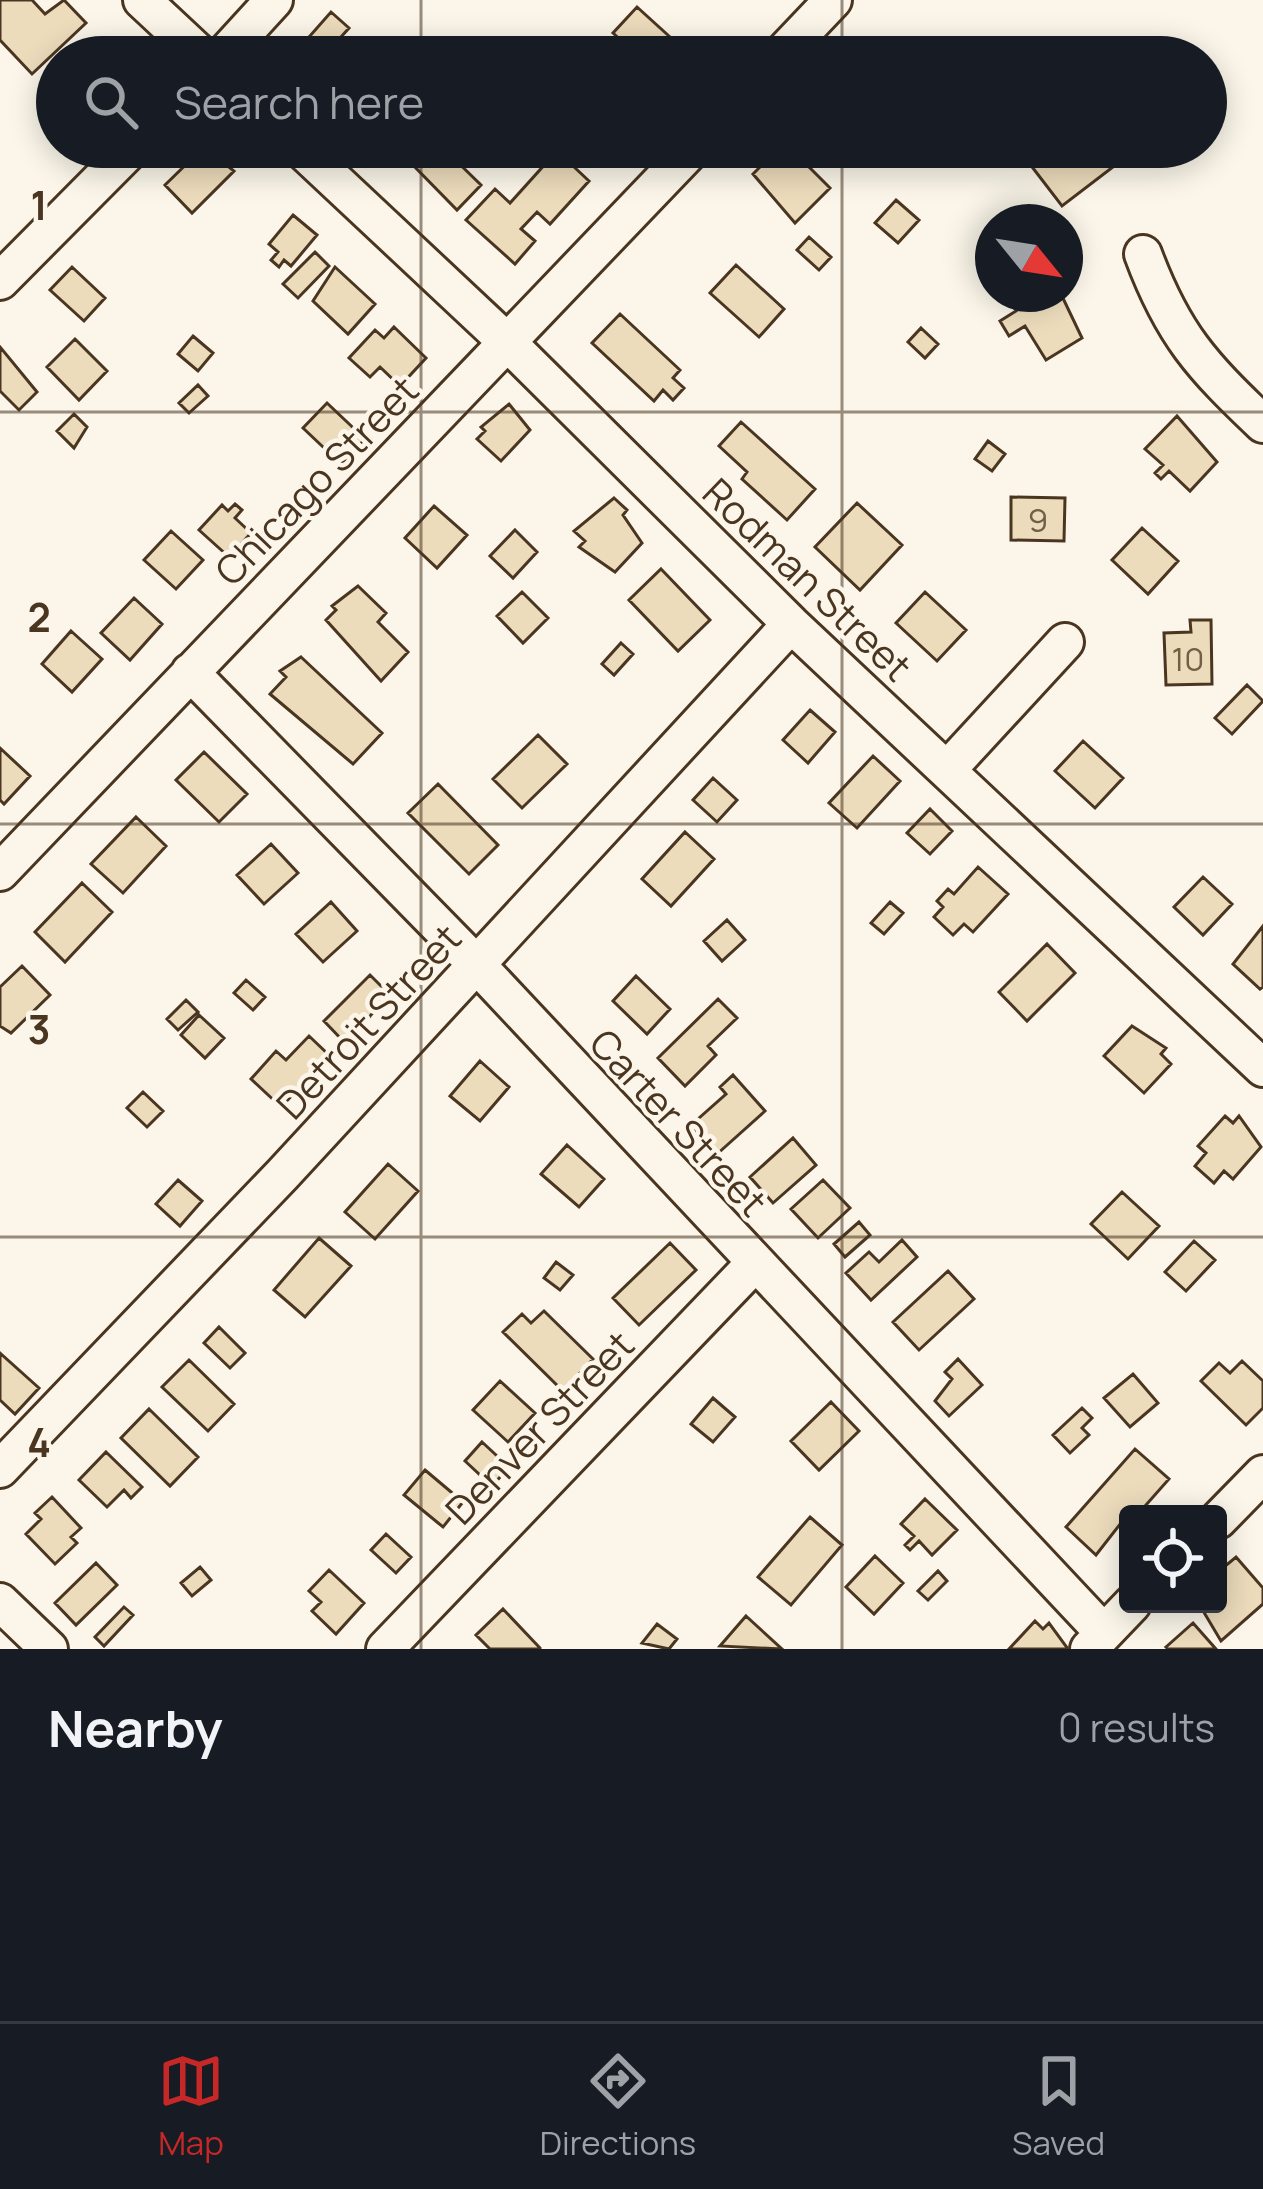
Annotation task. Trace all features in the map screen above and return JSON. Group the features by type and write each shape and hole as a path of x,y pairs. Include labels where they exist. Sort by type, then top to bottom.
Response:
{"street":[{"path":"142,0 181,36"},
{"path":"241,36 274,0"},
{"path":"799,36 833,0"},
{"path":"0,281 112,168"},
{"name":"Rodman Street","path":"321,168 507,342 791,624 1263,1068"},
{"name":"Chicago Street","path":"0,872 674,168"},
{"path":"1143,254 1160,302 1196,360 1263,424"},
{"name":"Detroit Street","path":"0,1469 477,965 791,624"},
{"path":"947,770 1065,642"},
{"name":"Carter Street","path":"190,672 477,965 1096,1641"},
{"name":"Denver Street","path":"385,1649 754,1264"},
{"path":"1227,1514 1258,1492"},
{"path":"0,1602 49,1649"},
{"path":"1096,1641 1123,1613"}],"building":[{"path":"0,0 32,0 45,14 64,0 86,23 72,36 36,36 32,74 0,40"},
{"path":"637,7 669,36 616,36 613,33"},
{"path":"331,12 349,28 342,36 310,36"},
{"path":"182,168 234,171 192,213 165,185"},
{"path":"416,168 464,168 481,185 457,210"},
{"path":"542,168 575,168 589,181 550,224 537,212 521,229 535,241 515,264 466,220 495,189 510,203"},
{"path":"759,168 810,168 830,188 795,223 753,174"},
{"path":"1033,168 1112,168 1060,204"},
{"path":"896,200 919,220 898,243 875,223"},
{"path":"293,215 317,235 291,266 284,260 279,267 271,260 278,252 269,244"},
{"path":"809,237 831,257 819,270 797,250"},
{"path":"315,252 329,266 298,298 283,284"},
{"path":"736,265 784,309 759,337 710,293"},
{"path":"72,267 105,298 84,321 50,290"},
{"path":"335,267 375,304 348,334 313,301"},
{"path":"1014,312 1070,312 1082,338 1046,360 1025,326 1009,336 1000,321"},
{"path":"620,314 680,370 673,378 684,388 673,400 663,390 654,401 592,343"},
{"path":"394,327 426,358 400,386 380,367 370,377 349,358 375,330 384,338"},
{"path":"921,328 938,344 925,358 908,342"},
{"path":"193,336 213,353 198,371 178,354"},
{"path":"75,339 107,371 79,400 47,367"},
{"path":"0,347 37,392 19,410 0,391"},
{"path":"198,385 208,396 189,413 179,403"},
{"path":"327,403 365,439 341,464 303,428"},
{"path":"509,404 530,430 501,461 477,439 485,431 481,427"},
{"path":"74,414 87,427 74,448 57,431"},
{"path":"1177,416 1217,462 1190,491 1169,471 1161,479 1155,473 1163,465 1145,449"},
{"path":"741,422 815,489 787,520 742,479 747,472 719,446"},
{"path":"988,441 1005,454 992,471 975,459"},
{"path":"1011,497 1065,498 1064,541 1011,540"},
{"path":"614,498 627,510 623,515 642,543 615,572 579,547 585,541 574,531"},
{"path":"857,503 902,545 860,590 815,547"},
{"path":"235,504 242,510 235,518 251,533 229,557 199,530 222,505 228,511"},
{"path":"434,506 467,535 437,568 405,538"},
{"path":"1142,528 1178,561 1148,594 1112,560"},
{"path":"515,530 537,552 513,578 490,556"},
{"path":"171,531 203,560 176,589 144,560"},
{"path":"661,569 710,620 678,651 629,600"},
{"path":"358,586 386,613 378,622 408,652 381,681 326,620 336,610 332,606"},
{"path":"522,592 548,618 523,643 497,616"},
{"path":"925,592 966,630 937,661 896,623"},
{"path":"134,598 162,624 130,660 101,633"},
{"path":"1190,620 1211,620 1212,684 1166,685 1164,633 1191,632"},
{"path":"71,631 102,659 72,692 42,664"},
{"path":"621,643 633,654 614,675 602,664"},
{"path":"301,657 382,733 353,764 270,694 286,677 280,671"},
{"path":"1247,685 1263,701 1232,734 1215,718"},
{"path":"810,710 835,732 808,763 783,740"},
{"path":"538,735 567,764 522,808 493,779"},
{"path":"1083,741 1123,778 1095,808 1055,771"},
{"path":"0,748 30,776 4,804 0,800"},
{"path":"204,752 247,794 219,822 176,780"},
{"path":"873,756 900,781 857,828 829,803"},
{"path":"713,778 737,800 717,822 693,800"},
{"path":"438,784 498,845 469,874 408,813"},
{"path":"930,809 952,831 930,854 907,833"},
{"path":"136,817 166,846 123,893 91,864"},
{"path":"685,832 714,859 671,906 642,879"},
{"path":"271,844 298,873 264,904 237,875"},
{"path":"978,867 1008,894 973,932 964,924 953,935 934,917 943,907 937,901 948,889 954,894"},
{"path":"1203,877 1232,904 1203,935 1174,907"},
{"path":"82,883 112,912 65,962 35,932"},
{"path":"331,902 357,931 323,962 296,934"},
{"path":"890,902 903,913 884,934 871,923"},
{"path":"727,920 745,940 722,961 704,941"},
{"path":"1263,926 1263,987 1260,989 1233,964"},
{"path":"1047,944 1075,973 1027,1021 999,992"},
{"path":"22,966 50,995 11,1033 0,1026 0,987"},
{"path":"370,975 389,994 346,1044 324,1021"},
{"path":"636,976 670,1009 647,1034 613,1001"},
{"path":"246,980 265,997 253,1010 234,993"},
{"path":"718,999 737,1018 708,1046 716,1055 685,1086 658,1058"},
{"path":"186,1000 198,1012 178,1030 167,1019"},
{"path":"199,1015 224,1038 205,1058 181,1035"},
{"path":"1132,1026 1166,1048 1161,1054 1171,1064 1144,1093 1104,1056"},
{"path":"309,1036 330,1056 281,1107 251,1079 276,1051 286,1060"},
{"path":"480,1061 509,1087 480,1121 450,1096"},
{"path":"733,1075 765,1111 716,1155 690,1126 726,1094 720,1087"},
{"path":"143,1092 163,1111 147,1127 127,1108"},
{"path":"1225,1116 1233,1123 1239,1116 1261,1147 1233,1179 1224,1171 1214,1183 1195,1166 1206,1153 1198,1146"},
{"path":"793,1138 816,1165 773,1203 750,1177"},
{"path":"567,1145 604,1179 579,1207 541,1174"},
{"path":"388,1164 418,1191 375,1239 345,1212"},
{"path":"178,1180 202,1201 180,1226 156,1204"},
{"path":"823,1180 850,1208 818,1238 791,1209"},
{"path":"1122,1192 1159,1226 1128,1259 1091,1224"},
{"path":"859,1222 870,1235 845,1257 834,1244"},
{"path":"319,1238 351,1266 305,1317 274,1290"},
{"path":"902,1240 917,1257 871,1300 846,1273 869,1252 879,1262"},
{"path":"1194,1241 1215,1260 1186,1291 1165,1272"},
{"path":"670,1243 696,1270 639,1325 613,1298"},
{"path":"556,1262 573,1275 560,1290 544,1278"},
{"path":"948,1271 974,1299 919,1350 893,1322"},
{"path":"544,1311 593,1359 563,1391 503,1332 522,1314 531,1323"},
{"path":"219,1327 245,1353 230,1368 204,1343"},
{"path":"0,1353 39,1388 15,1414 0,1400"},
{"path":"958,1359 982,1385 949,1416 935,1401 952,1379 945,1372"},
{"path":"189,1360 234,1404 208,1431 162,1387"},
{"path":"1242,1361 1263,1381 1263,1408 1246,1425 1201,1381 1219,1363 1230,1373"},
{"path":"1133,1374 1158,1403 1130,1427 1104,1398"},
{"path":"500,1381 535,1413 508,1442 473,1410"},
{"path":"713,1398 735,1417 713,1442 691,1424"},
{"path":"831,1402 859,1431 819,1470 791,1441"},
{"path":"1082,1408 1092,1418 1082,1428 1089,1435 1070,1453 1053,1435"},
{"path":"149,1409 198,1457 170,1486 121,1438"},
{"path":"482,1442 509,1467 492,1486 465,1461"},
{"path":"1135,1449 1169,1479 1146,1505 1119,1505 1119,1526 1096,1555 1066,1527"},
{"path":"106,1452 142,1487 131,1498 124,1490 107,1507 79,1480"},
{"path":"425,1470 463,1502 443,1527 404,1495"},
{"path":"52,1497 81,1528 71,1537 77,1543 55,1564 26,1534 41,1519 35,1513"},
{"path":"925,1499 957,1530 932,1555 919,1541 910,1550 905,1545 914,1536 901,1524"},
{"path":"810,1517 842,1545 791,1605 758,1577"},
{"path":"386,1534 411,1557 396,1573 371,1550"},
{"path":"875,1556 903,1583 874,1614 846,1587"},
{"path":"1236,1557 1263,1588 1263,1604 1221,1641 1204,1613 1227,1613 1227,1564"},
{"path":"96,1563 117,1585 76,1625 55,1603"},
{"path":"200,1567 211,1580 192,1596 181,1583"},
{"path":"329,1570 364,1603 336,1634 312,1611 321,1602 309,1591"},
{"path":"938,1571 947,1581 928,1600 918,1591"},
{"path":"124,1607 133,1615 104,1646 95,1637"},
{"path":"503,1609 540,1649 490,1649 476,1635"},
{"path":"746,1616 782,1649 720,1646"},
{"path":"1035,1621 1043,1629 1049,1623 1068,1649 1009,1649"},
{"path":"1193,1623 1216,1649 1166,1647"},
{"path":"657,1624 677,1639 669,1649 642,1643"}]}
